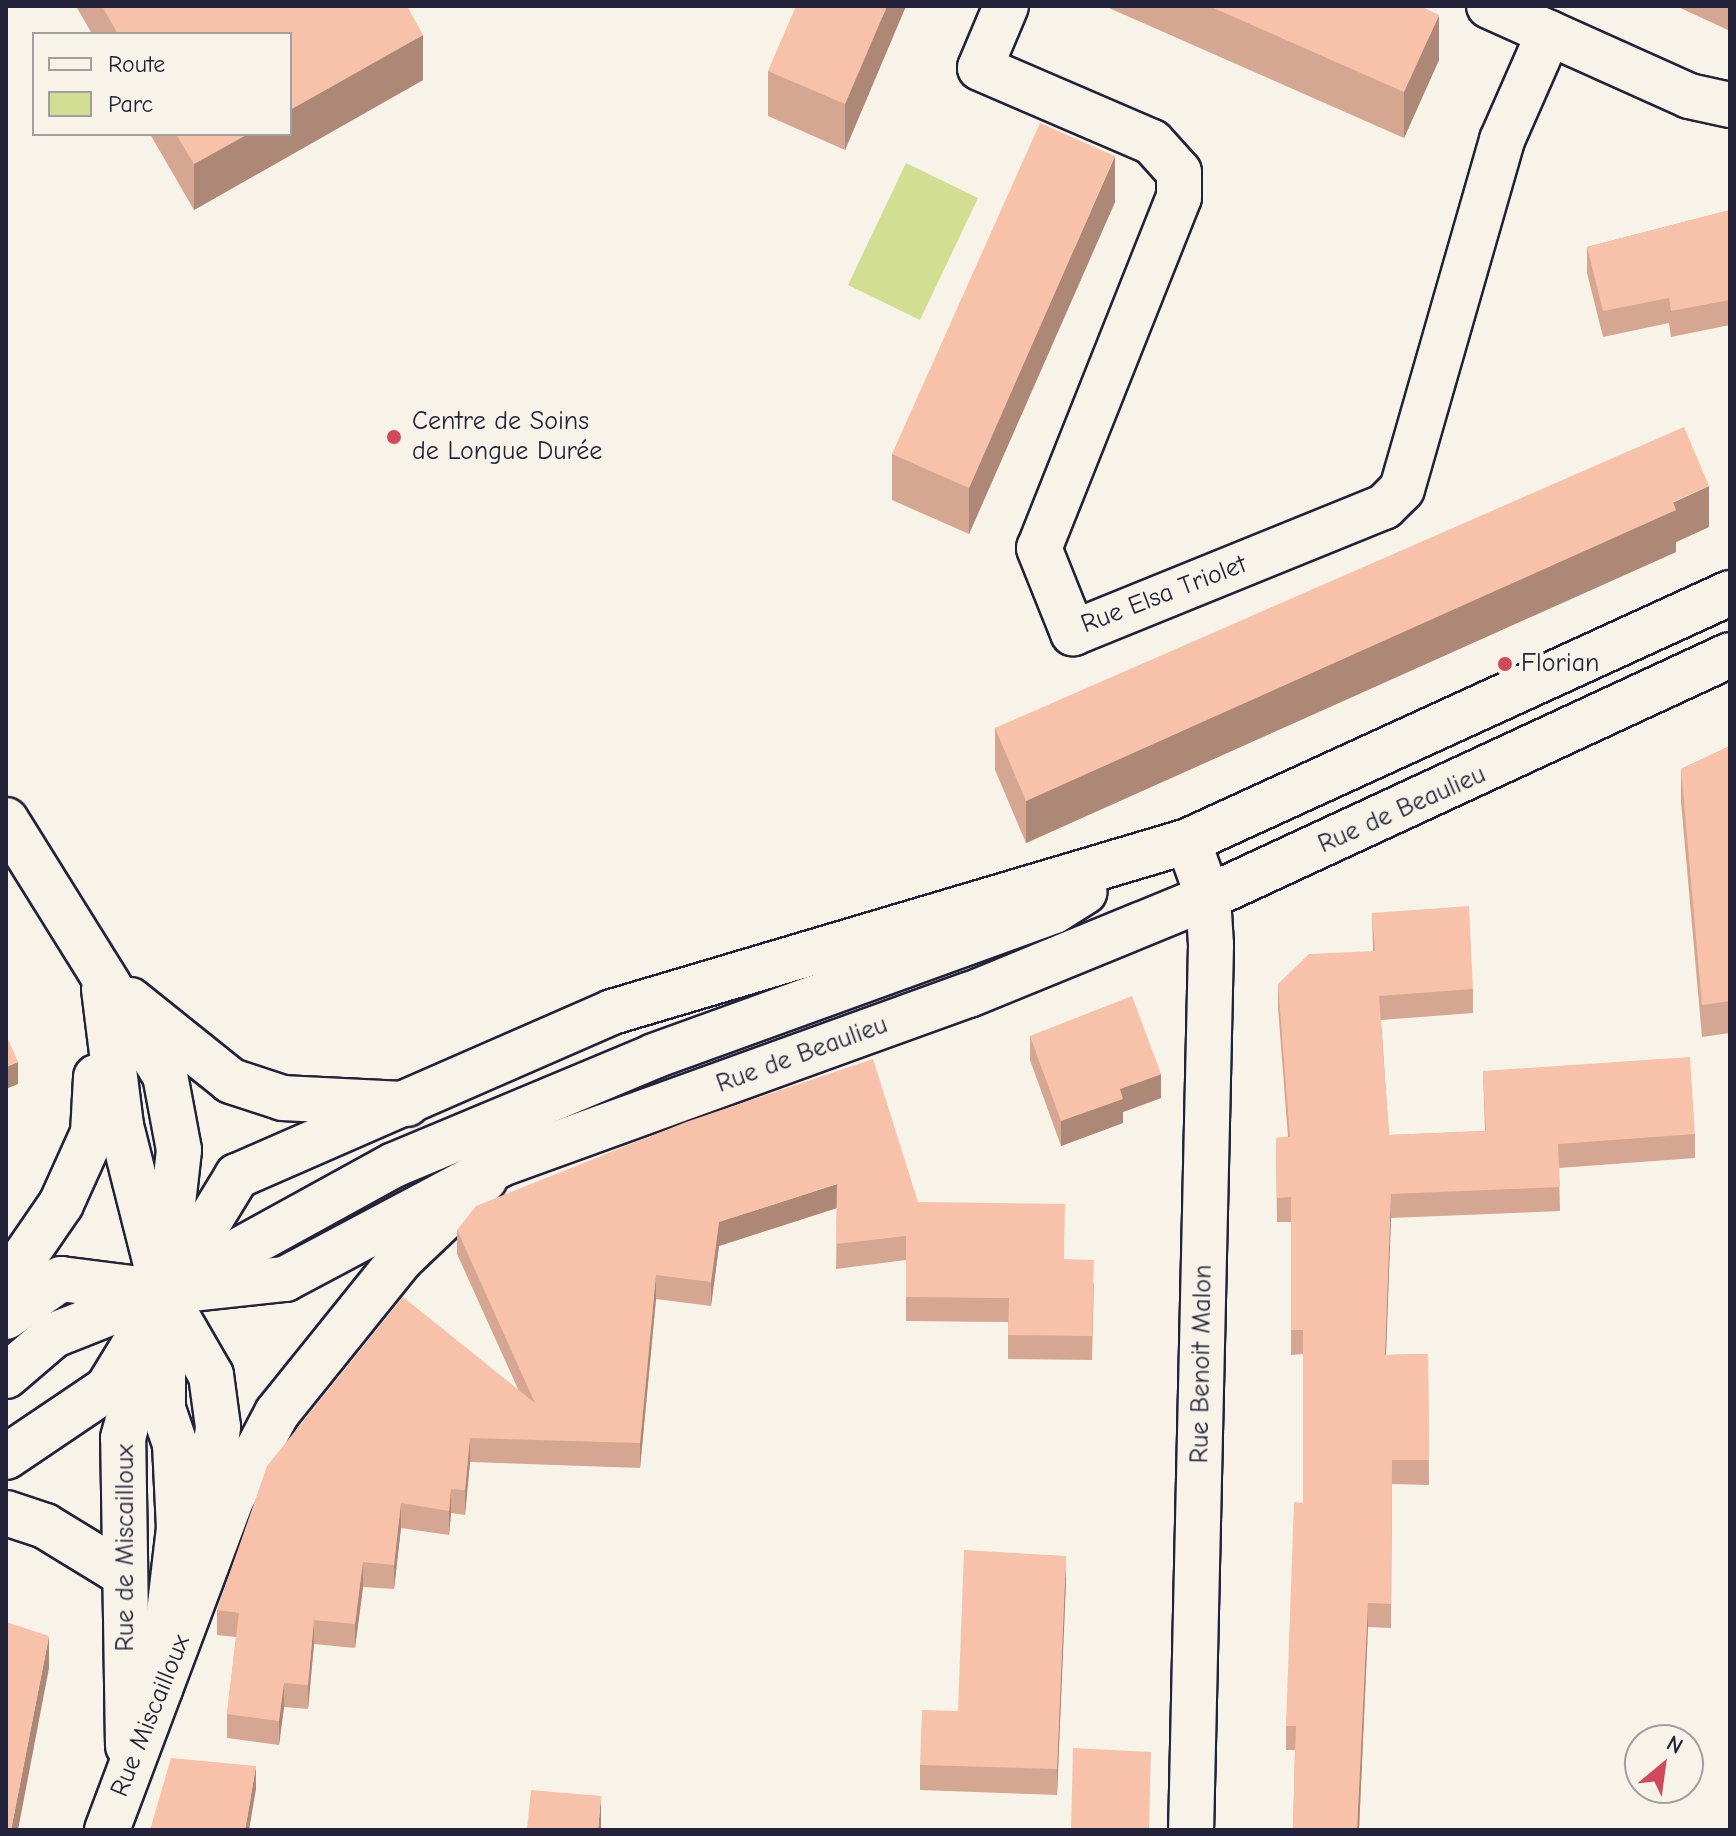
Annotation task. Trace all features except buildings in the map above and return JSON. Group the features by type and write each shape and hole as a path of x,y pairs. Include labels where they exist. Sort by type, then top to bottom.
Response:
{"street":[{"name":"Rue Elsa Triolet","path":"1006,6 980,68 1152,142 1179,172 1179,197 1039,548 1073,633 1384,507 1402,489 1502,140 1549,33"},
{"path":"1489,6 1689,96 1730,105"},
{"path":"6,1457 107,1389 163,1292 237,1176 612,1012 1137,859 1188,841 1730,593"},
{"name":"Rue de Beaulieu","path":"163,1292 285,1279 501,1164 969,995 1208,897 1730,655"},
{"path":"6,820 165,1075 179,1150 163,1292 211,1375 218,1427 198,1602"},
{"path":"1188,841 1208,897"},
{"path":"6,1376 54,1335 163,1292 394,1165 654,1056 1054,911 1137,859"},
{"name":"Rue Benoit Malon","path":"1191,1830 1208,897"},
{"path":"103,979 231,1081 283,1098 407,1104"},
{"path":"6,1284 61,1204 93,1133 103,979"},
{"path":"198,1602 232,1498 277,1413 400,1260 501,1164"},
{"path":"6,1317 61,1279 163,1292"},
{"name":"Rue de Miscailloux","path":"129,1761 123,1438 163,1292"},
{"name":"Rue de Miscailloux","path":"160,1689 179,1528 175,1444 163,1409 163,1292"},
{"path":"6,1513 45,1526 125,1575"},
{"name":"Rue Miscailloux","path":"107,1830 129,1761 198,1602"}],"green space":[{"path":"906,163 978,198 920,320 848,285"}],"place":[{"name":"Centre de Soins de Longue Durée","path":"394,437"},
{"name":"Florian","path":"1505,664"}]}
